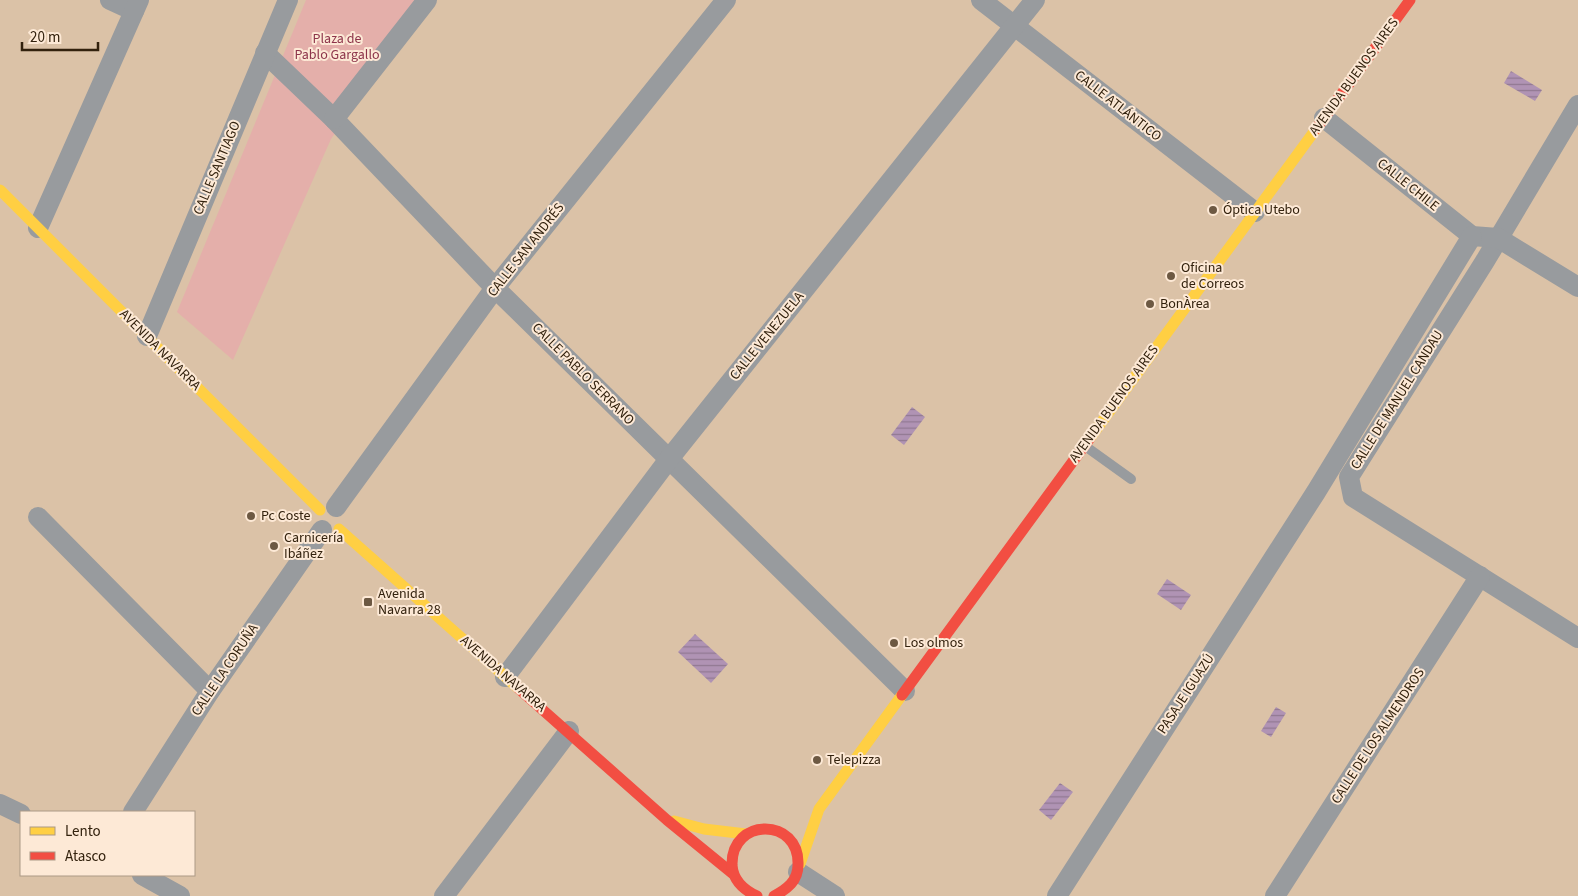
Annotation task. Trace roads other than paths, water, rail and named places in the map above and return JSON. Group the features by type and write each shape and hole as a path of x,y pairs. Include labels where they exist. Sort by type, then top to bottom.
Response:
{"street":[{"path":"38,228 136,6 110,0"},
{"name":"CALLE SANTIAGO","path":"147,336 288,0"},
{"path":"334,119 427,0"},
{"name":"CALLE SAN ANDRÉS","path":"329,519 496,288 726,0"},
{"name":"CALLE ATLÁNTICO","path":"981,0 1255,212"},
{"name":"CALLE VENEZUELA","path":"505,677 669,459 1035,0"},
{"name":"AVENIDA BUENOS AIRES","path":"799,868 819,809 1410,0"},
{"name":"CALLE PABLO SERRANO","path":"265,52 334,119 496,288 905,691"},
{"name":"CALLE DE MANUEL CANDAU","path":"1578,105 1498,238 1349,477 1354,497 1578,638"},
{"name":"CALLE CHILE","path":"1324,118 1472,236"},
{"name":"AVENIDA NAVARRA","path":"0,190 329,519 667,820 732,873 740,886 757,896"},
{"path":"1472,236 1498,238 1578,287"},
{"name":"PASAJE IGUAZÚ","path":"1056,896 1316,492 1472,236"},
{"path":"38,518 210,690"},
{"name":"CALLE LA CORUÑA","path":"134,811 210,690 329,519"},
{"name":"CALLE DE LOS ALMENDROS","path":"1276,896 1480,576"},
{"path":"444,896 569,731"},
{"path":"0,804 20,814"},
{"name":"AVENIDA BUENOS AIRES","path":"746,834 760,828 775,829 819,809"},
{"name":"AVENIDA NAVARRA","path":"667,820 704,829 746,834"},
{"path":"774,896 790,886 799,868 799,855 791,839 775,829"},
{"path":"732,873 734,847 746,834"},
{"path":"799,868 835,896"},
{"path":"144,876 180,896"}],"lane":[{"path":"1085,445 1132,479"}],"place":[{"name":"Óptica Utebo","path":"1213,210"},
{"name":"Oficina de Correos","path":"1171,276"},
{"name":"BonÀrea","path":"1150,304"},
{"name":"Pc Coste","path":"251,516"},
{"name":"Carnicería Ibáñez","path":"274,546"},
{"name":"Avenida Navarra 28","path":"368,602"},
{"name":"Los olmos","path":"894,643"},
{"name":"Telepizza","path":"817,760"}],"park label":[{"name":"Plaza de Pablo Gargallo","path":"337,48"}]}
